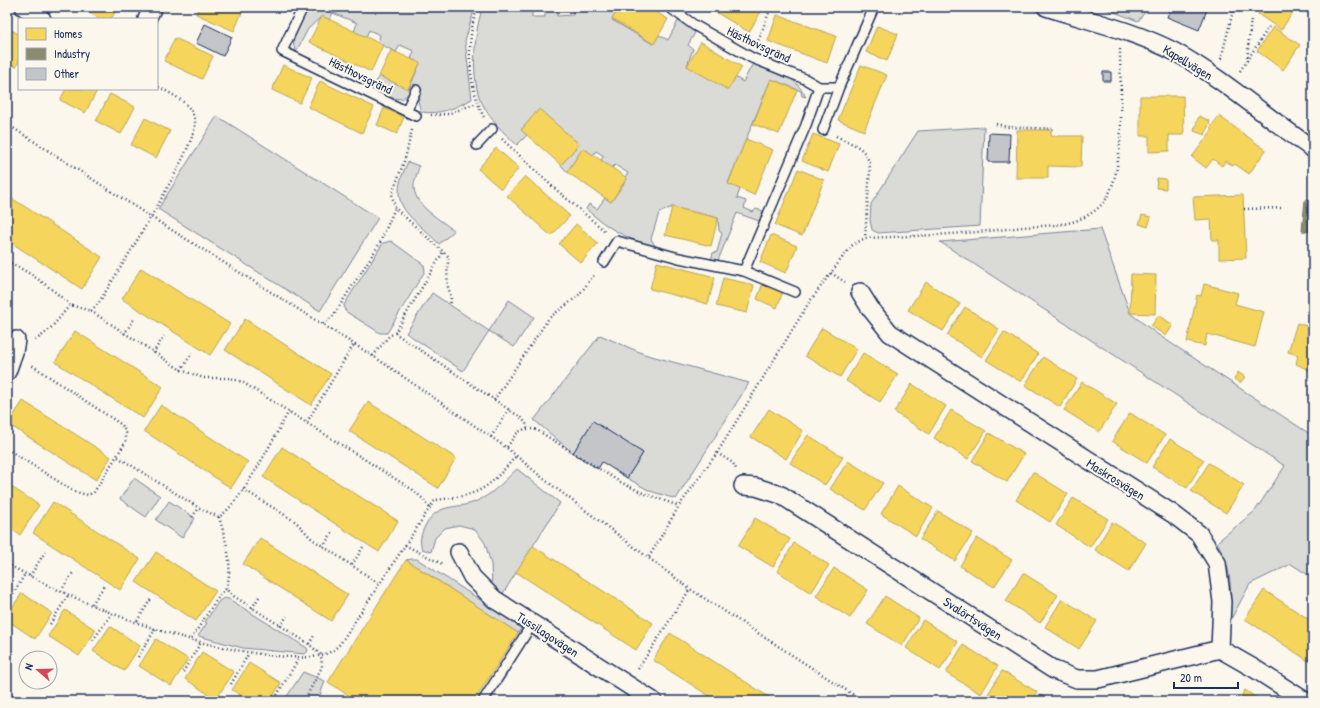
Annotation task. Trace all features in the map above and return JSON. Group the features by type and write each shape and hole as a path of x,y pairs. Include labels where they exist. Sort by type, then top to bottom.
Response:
{"street":[{"path":"24,7 40,18"},
{"path":"147,18 153,7"},
{"name":"Kapellvägen","path":"1046,7 1123,30 1176,52 1229,88 1313,149"},
{"name":"Maskrosvägen","path":"860,292 870,308 890,333 1172,514 1199,534 1217,563 1222,602 1220,649"},
{"path":"7,372 15,346"},
{"name":"Svalörtsvägen","path":"743,486 756,487 781,495 1054,670 1077,679 1098,679 1220,649"},
{"name":"Tussilagovägen","path":"459,552 472,578 494,599 652,701"},
{"path":"1220,649 1258,670 1305,701"}],"lane":[{"name":"Hästhovsgränd","path":"302,7 282,51 416,116"},
{"name":"Hästhovsgränd","path":"670,7 694,25 752,58 805,79 819,87 839,87"},
{"path":"822,130 874,7"},
{"path":"744,271 806,124 819,87"},
{"path":"406,111 416,90"},
{"path":"477,144 492,129"},
{"path":"604,262 617,241 679,258 744,271 795,292"},
{"path":"483,701 532,624"}],"path":[{"path":"478,7 470,42 471,73 476,103 492,129 553,187 617,241"},
{"path":"752,58 771,7"},
{"path":"1219,65 1234,7"},
{"path":"1247,61 1251,18"},
{"path":"1229,88 1269,27"},
{"path":"649,557 679,506 717,453 810,301 851,246 865,238 970,234 1068,223 1094,212 1105,200 1112,187 1115,174 1120,124 1120,43 1123,30"},
{"path":"91,312 98,304 151,216 188,148 194,133 196,122 188,106 158,87"},
{"path":"323,324 333,316 380,243 395,208 392,194 405,159 416,116 448,114 476,103"},
{"path":"7,124 373,356 507,448 590,515 649,557 690,589 863,701"},
{"path":"996,124 1007,127 1055,129"},
{"path":"822,130 862,150 869,160 870,169 865,238"},
{"path":"395,208 449,257 447,269 448,287 452,297 450,305"},
{"path":"1244,209 1282,208"},
{"path":"373,356 388,335 395,333 443,252"},
{"path":"7,262 22,270 62,297 70,305 91,312 181,370 204,378 230,378 242,382 413,490 430,508"},
{"path":"494,400 549,318 578,296 604,262"},
{"path":"15,346 44,335 70,305"},
{"path":"124,334 135,318"},
{"path":"395,333 508,409 526,423 527,428"},
{"path":"153,353 164,336"},
{"path":"307,422 354,344"},
{"path":"7,449 75,492 88,495 94,492 118,457 125,443 126,433 122,425 15,346"},
{"path":"430,356 433,351"},
{"path":"181,370 192,353"},
{"path":"491,437 508,409"},
{"path":"219,517 228,512 289,411"},
{"path":"507,448 519,431 527,428 537,430 620,482 679,506"},
{"path":"717,453 733,463 743,486"},
{"path":"7,564 61,591 92,604 156,628 201,642 249,653 299,658 321,655 331,652 340,644 435,500 464,497 481,491 494,480 516,456"},
{"path":"118,457 199,508 219,517"},
{"path":"243,489 296,522 307,535 323,547 380,584"},
{"path":"192,517 199,508"},
{"path":"191,639 219,596 226,589 231,575 230,559 219,517"},
{"path":"323,547 333,530"},
{"path":"405,545 431,560"},
{"path":"352,565 363,547"},
{"path":"30,576 46,552"},
{"path":"61,591 74,570"},
{"path":"7,604 25,574"},
{"path":"92,604 104,586"},
{"path":"226,589 252,608 309,644 321,655 322,667 304,701"},
{"path":"645,658 690,589"},
{"path":"50,624 69,594"},
{"path":"252,608 259,598"},
{"path":"137,621 151,600"},
{"path":"93,640 113,612"},
{"path":"280,626 287,616"},
{"path":"138,657 156,628"},
{"path":"309,644 315,634"},
{"path":"183,672 201,642"},
{"path":"231,684 249,653"},
{"path":"277,695 299,658"}],"shaded area":[{"path":"308,7 475,7 465,41 472,99 441,112 428,113 421,112 418,101 422,89 413,85 410,92 402,99 388,98 372,91 379,76 409,89 420,63 411,59 414,51 400,45 396,52 378,43 380,35 369,30 366,37 354,32 357,23 333,13 329,20 322,16 308,29 296,52 294,47 295,35"},
{"path":"483,7 529,7 532,8 532,17 545,17 545,7 556,7 557,16 573,15 573,7 619,7 612,20 653,44 659,35 668,40 678,21 696,31 688,45 693,49 687,66 735,77 743,82 753,63 777,71 790,78 796,83 806,97 802,96 801,91 771,79 728,183 740,189 737,198 746,201 744,208 753,212 756,209 763,211 759,221 737,213 717,263 711,260 713,253 717,252 722,233 719,231 718,218 672,207 659,213 651,239 656,247 627,237 610,228 594,216 586,209 589,204 597,209 605,198 611,202 627,179 625,177 628,173 615,165 612,168 601,160 604,156 596,151 593,155 583,148 567,172 561,165 579,144 539,110 521,130 527,135 517,145 498,126 482,103 478,94 476,82 475,55 477,28"},
{"path":"1101,7 1149,7 1138,21"},
{"path":"217,116 378,218 320,311 158,209"},
{"path":"984,127 980,226 878,233 872,230 870,220 871,204 918,131"},
{"path":"408,162 419,166 414,188 419,201 424,207 454,231 439,244 410,217 400,200 399,190"},
{"path":"1100,229 1130,313 1157,334 1313,436 1313,578 1291,564 1250,584 1230,621 1230,580 1226,562 1217,542 1255,511 1285,466 940,242"},
{"path":"391,241 424,265 425,271 387,333 380,333 345,311 344,305 383,243"},
{"path":"432,293 489,331 463,371 406,333"},
{"path":"509,300 534,317 514,347 489,331"},
{"path":"600,335 644,354 749,383 676,499 650,491 627,478 643,453 593,422 573,453 534,420"},
{"path":"517,469 560,503 502,595 492,585 491,564 485,543 477,532 471,528 459,525 445,528 435,538 431,552 422,549 421,537 425,526 437,512 450,507 473,503 481,499 496,489"},
{"path":"134,478 160,496 146,517 120,499"},
{"path":"169,501 195,518 182,538 156,520"},
{"path":"417,559 519,625 521,629 518,633 406,560"},
{"path":"224,598 229,599 307,648 308,651 305,654 243,648 198,636 207,623 205,622 219,601"},
{"path":"303,672 325,681 319,698 324,701 284,701"}],"building: Homes":[{"path":"91,7 118,7 112,18 98,18 88,12"},
{"path":"199,7 244,8 234,31 196,14"},
{"path":"620,7 647,7 668,19 654,44 612,19"},
{"path":"707,7 762,7 763,8 749,32"},
{"path":"1262,7 1296,8 1281,30 1258,14"},
{"path":"777,15 836,36 827,63 768,41"},
{"path":"322,16 383,45 371,72 309,42"},
{"path":"877,26 898,34 887,61 866,52"},
{"path":"1273,27 1300,45 1283,70 1257,51"},
{"path":"7,28 18,34 18,63 16,67 7,62"},
{"path":"175,38 213,56 202,79 164,61"},
{"path":"701,42 742,67 728,90 687,66"},
{"path":"391,50 420,63 408,89 379,76"},
{"path":"283,65 312,78 300,103 272,90"},
{"path":"861,65 887,75 864,131 838,120"},
{"path":"771,79 797,90 779,134 753,124"},
{"path":"320,81 374,107 362,133 308,107"},
{"path":"65,90 97,90 85,113 60,100"},
{"path":"110,94 135,107 121,134 96,121"},
{"path":"1140,96 1183,96 1184,135 1169,135 1169,151 1149,152 1149,136 1140,136"},
{"path":"384,108 404,117 397,134 377,125"},
{"path":"539,109 579,144 561,165 521,130"},
{"path":"1199,116 1210,121 1205,135 1194,131"},
{"path":"1219,116 1266,150 1249,174 1235,164 1233,166 1226,161 1222,166 1213,159 1206,168 1192,157 1212,130 1210,128"},
{"path":"145,118 170,131 156,158 131,145"},
{"path":"1017,130 1051,130 1051,136 1082,136 1081,167 1048,166 1048,178 1016,178"},
{"path":"813,134 839,144 828,172 802,161"},
{"path":"746,139 773,150 754,195 728,184"},
{"path":"496,148 519,168 501,189 478,169"},
{"path":"583,148 627,178 611,202 567,172"},
{"path":"798,169 824,180 802,236 775,225"},
{"path":"525,176 570,216 551,236 507,196"},
{"path":"1157,178 1166,179 1166,189 1156,188"},
{"path":"7,195 102,257 82,289 7,240"},
{"path":"1243,195 1246,258 1219,259 1219,240 1212,240 1211,219 1195,220 1193,197"},
{"path":"672,207 718,218 711,246 665,235"},
{"path":"1142,215 1151,217 1148,227 1139,224"},
{"path":"576,224 598,243 581,263 559,244"},
{"path":"771,235 797,246 786,273 760,262"},
{"path":"657,262 715,277 708,304 650,289"},
{"path":"141,268 230,324 210,355 122,299"},
{"path":"1131,274 1156,275 1155,314 1130,313"},
{"path":"723,278 754,285 747,313 716,306"},
{"path":"926,282 960,304 943,331 908,310"},
{"path":"763,283 783,291 777,308 757,299"},
{"path":"1204,284 1238,293 1235,304 1264,312 1255,347 1207,334 1205,346 1187,342 1197,295 1201,296"},
{"path":"965,307 999,329 982,357 947,335"},
{"path":"1159,315 1173,325 1166,336 1151,326"},
{"path":"245,319 331,374 311,405 225,350"},
{"path":"1297,323 1313,328 1313,372 1296,364 1298,355 1288,352"},
{"path":"822,328 857,349 840,377 805,356"},
{"path":"75,331 163,387 143,418 55,362"},
{"path":"1004,332 1038,354 1021,382 986,360"},
{"path":"863,353 898,374 880,402 846,381"},
{"path":"1043,357 1077,379 1060,407 1025,385"},
{"path":"1238,372 1245,377 1240,383 1234,379"},
{"path":"1082,382 1117,404 1099,432 1064,410"},
{"path":"912,384 946,406 929,434 894,412"},
{"path":"23,401 111,457 96,480 8,424"},
{"path":"368,402 456,458 438,488 349,431"},
{"path":"161,405 248,462 231,488 144,431"},
{"path":"769,409 803,431 786,459 751,437"},
{"path":"951,410 986,431 968,459 934,438"},
{"path":"1130,413 1165,435 1147,463 1112,441"},
{"path":"989,433 1024,454 1007,482 972,461"},
{"path":"808,435 843,457 825,485 790,463"},
{"path":"1170,439 1204,460 1187,488 1152,467"},
{"path":"282,447 398,521 379,552 263,477"},
{"path":"848,461 883,483 865,510 830,489"},
{"path":"1209,463 1244,485 1226,513 1191,491"},
{"path":"1033,472 1068,494 1050,522 1016,500"},
{"path":"7,484 39,505 20,535 7,527"},
{"path":"898,486 933,508 916,536 881,514"},
{"path":"1073,498 1108,519 1090,547 1056,525"},
{"path":"53,502 140,559 120,590 33,533"},
{"path":"938,511 973,533 955,561 920,539"},
{"path":"755,518 790,539 773,567 738,546"},
{"path":"1112,522 1146,543 1129,571 1095,550"},
{"path":"260,538 348,595 331,621 243,564"},
{"path":"977,538 1012,560 994,587 960,566"},
{"path":"794,543 829,565 811,593 777,571"},
{"path":"533,546 653,623 636,650 516,572"},
{"path":"156,552 216,591 196,621 136,582"},
{"path":"406,560 518,633 474,701 357,701 328,682"},
{"path":"834,568 868,590 850,618 816,596"},
{"path":"1023,573 1058,595 1040,623 1006,601"},
{"path":"1264,590 1313,622 1313,664 1245,619"},
{"path":"22,593 52,613 35,639 7,620 7,615"},
{"path":"885,596 919,618 902,646 867,624"},
{"path":"1062,599 1097,621 1079,649 1045,627"},
{"path":"65,610 96,630 79,656 48,636"},
{"path":"923,620 958,642 940,670 906,648"},
{"path":"110,626 140,646 124,671 93,651"},
{"path":"670,633 775,701 717,701 653,660"},
{"path":"156,639 188,659 171,686 139,666"},
{"path":"963,645 998,666 981,694 946,673"},
{"path":"202,652 234,672 216,699 185,679"},
{"path":"249,663 281,683 270,701 250,701 232,690"},
{"path":"1002,671 1037,692 1031,701 988,701 985,699"},
{"path":"1245,690 1261,701 1238,701"},
{"path":"1041,695 1051,701 1038,701"}],"building: Industry":[{"path":"1305,200 1313,200 1313,232 1302,231"}],"building: Other":[{"path":"1171,7 1208,7 1199,30 1167,17"},
{"path":"205,24 232,37 223,56 196,43"},
{"path":"1103,72 1111,72 1111,81 1103,81"},
{"path":"989,133 1010,134 1009,162 988,162"},
{"path":"593,421 643,453 627,478 602,462 598,469 573,453"}]}
